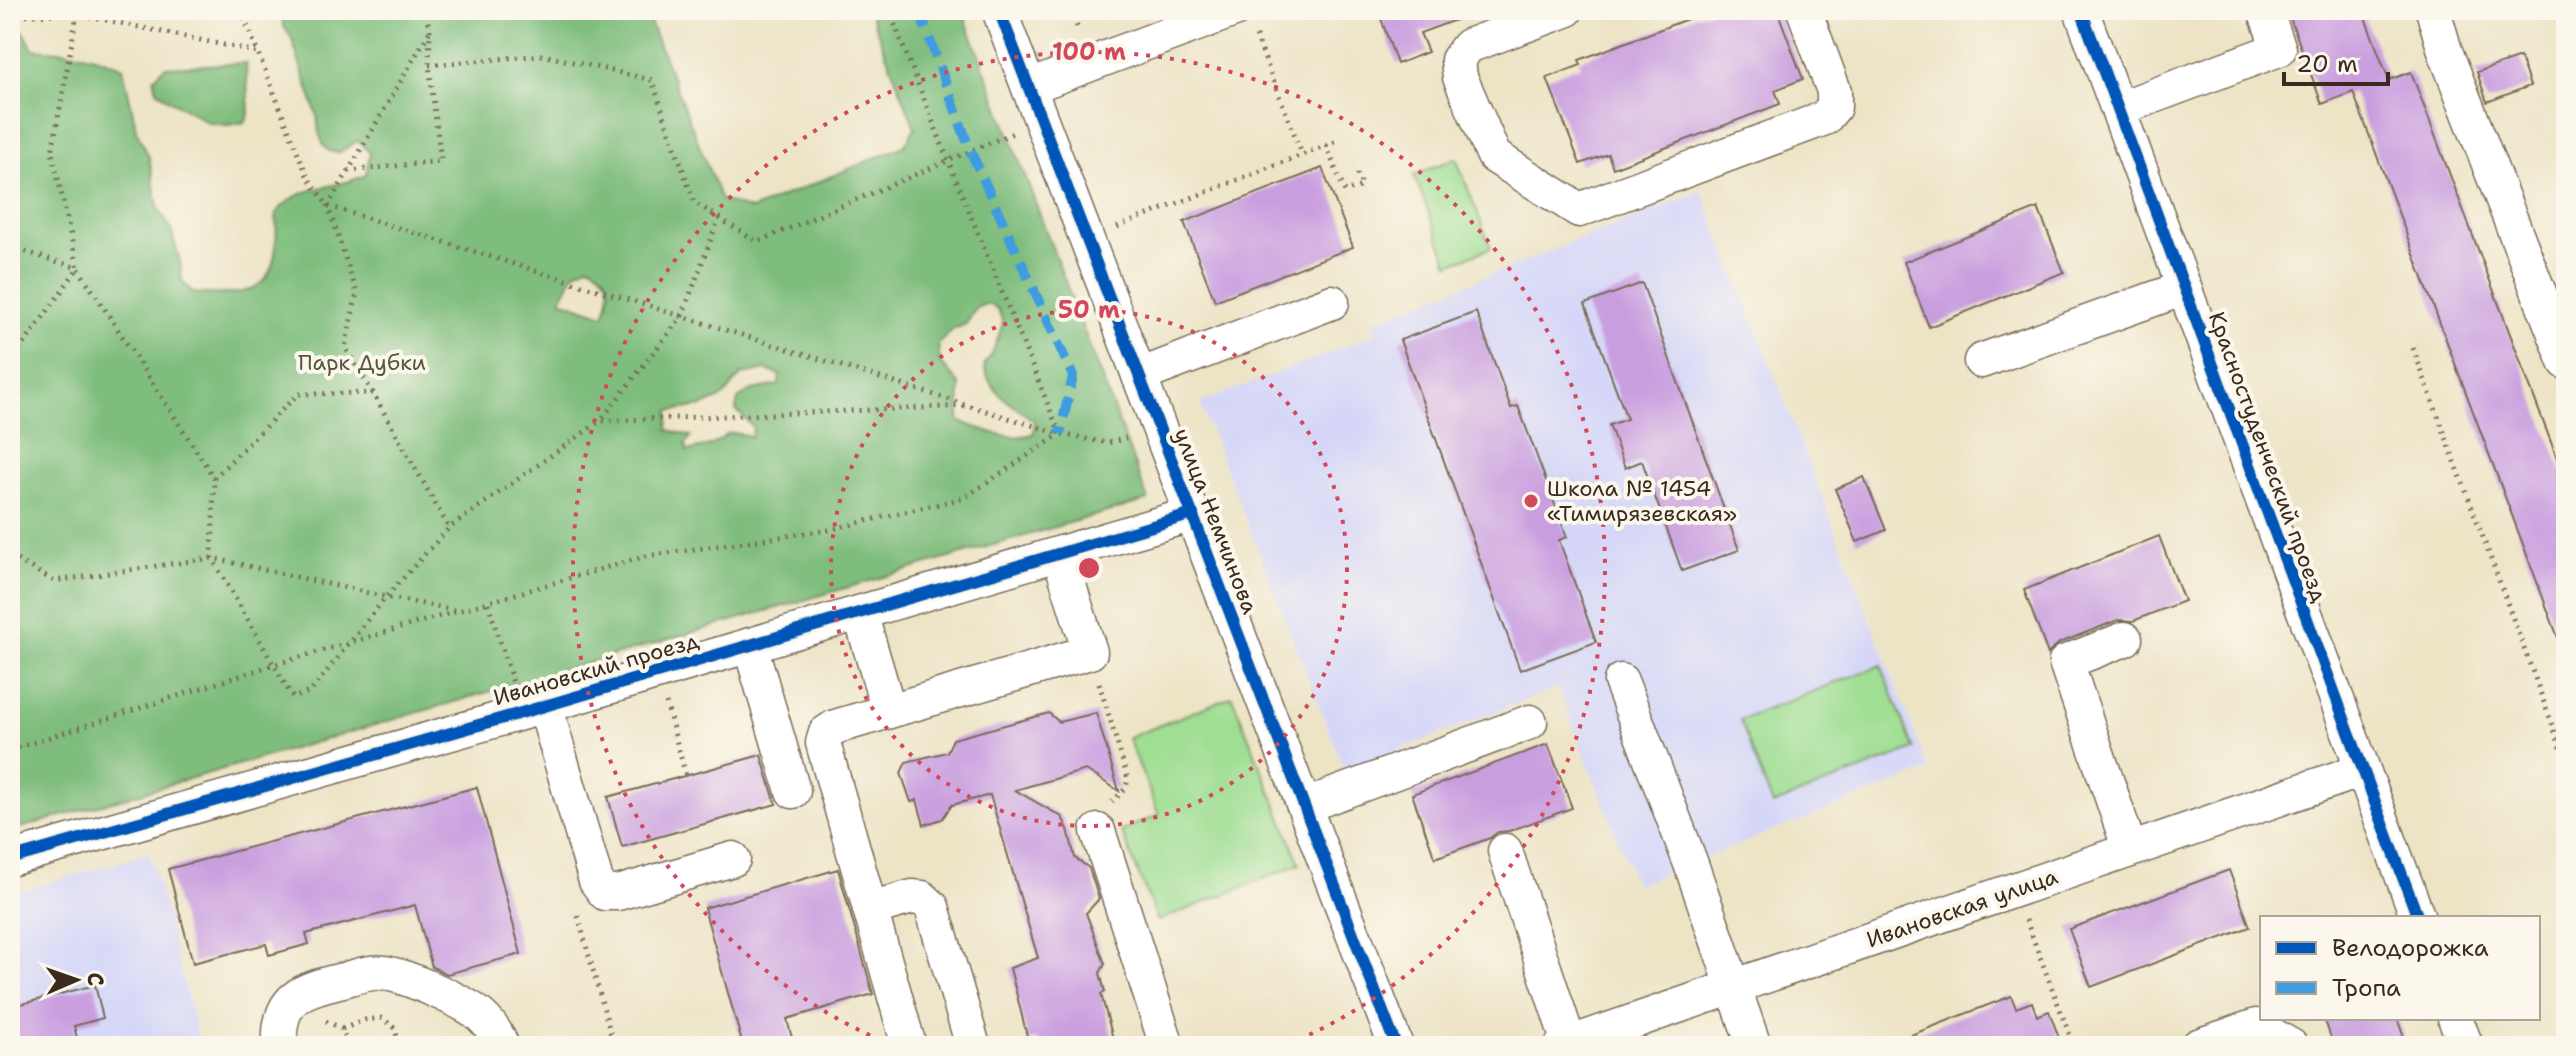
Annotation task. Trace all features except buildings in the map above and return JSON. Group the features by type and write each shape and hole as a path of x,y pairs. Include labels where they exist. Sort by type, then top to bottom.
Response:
{"street":[{"name":"улица Немчинова","path":"999,10 1396,1046"},
{"path":"1566,10 1468,46 1458,60 1460,77 1494,156 1579,210 1825,118 1834,107 1834,91 1804,10"},
{"name":"Красностуденческий проезд","path":"2081,10 2417,916"},
{"path":"2118,109 2279,49 2265,10"},
{"path":"2433,10 2445,51 2566,362"},
{"path":"1029,87 1243,17"},
{"path":"1981,361 2184,288"},
{"path":"1139,376 1332,302"},
{"name":"Ивановский проезд","path":"10,859 545,706 1193,514"},
{"path":"909,1046 823,743 826,733 835,727 1090,652 1059,554"},
{"path":"860,613 889,711"},
{"path":"2125,639 2066,662 2130,850"},
{"path":"750,645 793,791"},
{"path":"1621,681 1691,864 1754,1046"},
{"path":"545,706 596,881 605,893 618,893 733,859"},
{"path":"1304,806 1530,722"},
{"name":"Ивановская улица","path":"1566,1045 2362,770"},
{"path":"1098,831 1167,1046"},
{"path":"1505,851 1566,1045"},
{"path":"870,909 912,897 922,898 932,907 973,1046"},
{"path":"280,1046 281,1021 290,1002 303,990 380,972 468,1006 489,1025 502,1046"},
{"path":"2456,1020 2466,1046"},
{"path":"2198,1046 2256,1026 2291,1046"}],"path":[{"path":"77,14 89,10"},
{"path":"241,10 308,178 328,206 357,293 345,347 449,528"},
{"path":"348,171 441,161 429,65 430,31 425,10"},
{"path":"889,10 1060,434"},
{"path":"77,14 52,152 78,268 214,478 212,558 293,698 311,691 386,597 449,528 600,421 682,316 719,218"},
{"path":"10,15 77,14 257,52"},
{"path":"1243,17 1302,154"},
{"path":"328,206 430,31"},
{"path":"429,65 543,55 652,80 694,202 757,242 1041,121"},
{"path":"1116,228 1340,140"},
{"path":"1326,145 1345,192 1362,186 1357,172"},
{"path":"328,206 1060,434 1108,443 1126,438"},
{"path":"10,247 78,268"},
{"path":"10,364 78,268"},
{"path":"2413,348 2566,762"},
{"path":"214,478 298,394 373,393"},
{"path":"600,421 970,406"},
{"path":"10,750 273,665 646,556 828,530 964,498 1060,434"},
{"path":"10,556 54,581 212,558 462,611"},
{"path":"488,603 514,685"},
{"path":"1090,652 1128,779 1126,788 1102,813 1098,831"},
{"path":"657,672 686,776"},
{"path":"2015,889 2074,1046"},
{"path":"342,1029 367,1019 382,1018 395,1028 399,1046"}],"shaded area":[{"name":"Школа № 1454 «Тимирязевская»","path":"1702,191 1929,770 1636,885 1558,687 1345,771 1200,403 1375,335 1371,322"},
{"path":"150,853 200,1046 10,1046 10,894"}],"green space":[{"name":"Парк Дубки","path":"282,10 645,10 721,200 751,210 904,146 915,128 869,10 962,10 1148,500 10,831 10,17 16,17 33,49 79,53 123,68 137,132 149,157 158,208 170,227 182,281 193,293 217,294 251,289 262,282 275,256 276,213 287,203 308,191 366,175 370,153 358,141 338,153 324,146 291,37 283,25","holes":["589,265 603,274 609,286 604,315 561,300 575,272","988,304 998,309 1003,323 992,354 984,364 986,374 1003,397 1034,421 1034,433 1006,436 959,421 960,385 940,362 938,344 952,330 966,324 977,307","766,370 780,375 779,385 752,390 738,399 736,410 753,427 752,437 728,434 712,445 687,451 686,444 691,436 668,430 669,411 703,406 723,397 741,375"]},
{"path":"246,63 249,114 245,122 228,125 210,123 169,100 157,90 154,78 164,67"},
{"path":"1456,158 1491,248 1449,264 1414,175"},
{"path":"1881,665 1914,749 1773,805 1740,720"},
{"path":"1232,696 1300,864 1158,921 1121,831 1159,815 1128,738"}],"marked path":[{"path":"919,10 970,150 1073,376 1060,434"}],"cycle path":[{"path":"999,10 1396,1046"},
{"path":"2081,10 2417,916"},
{"path":"10,859 521,713 1193,514"}],"place":[{"name":"Школа № 1454 «Тимирязевская»","path":"1531,501"}]}
